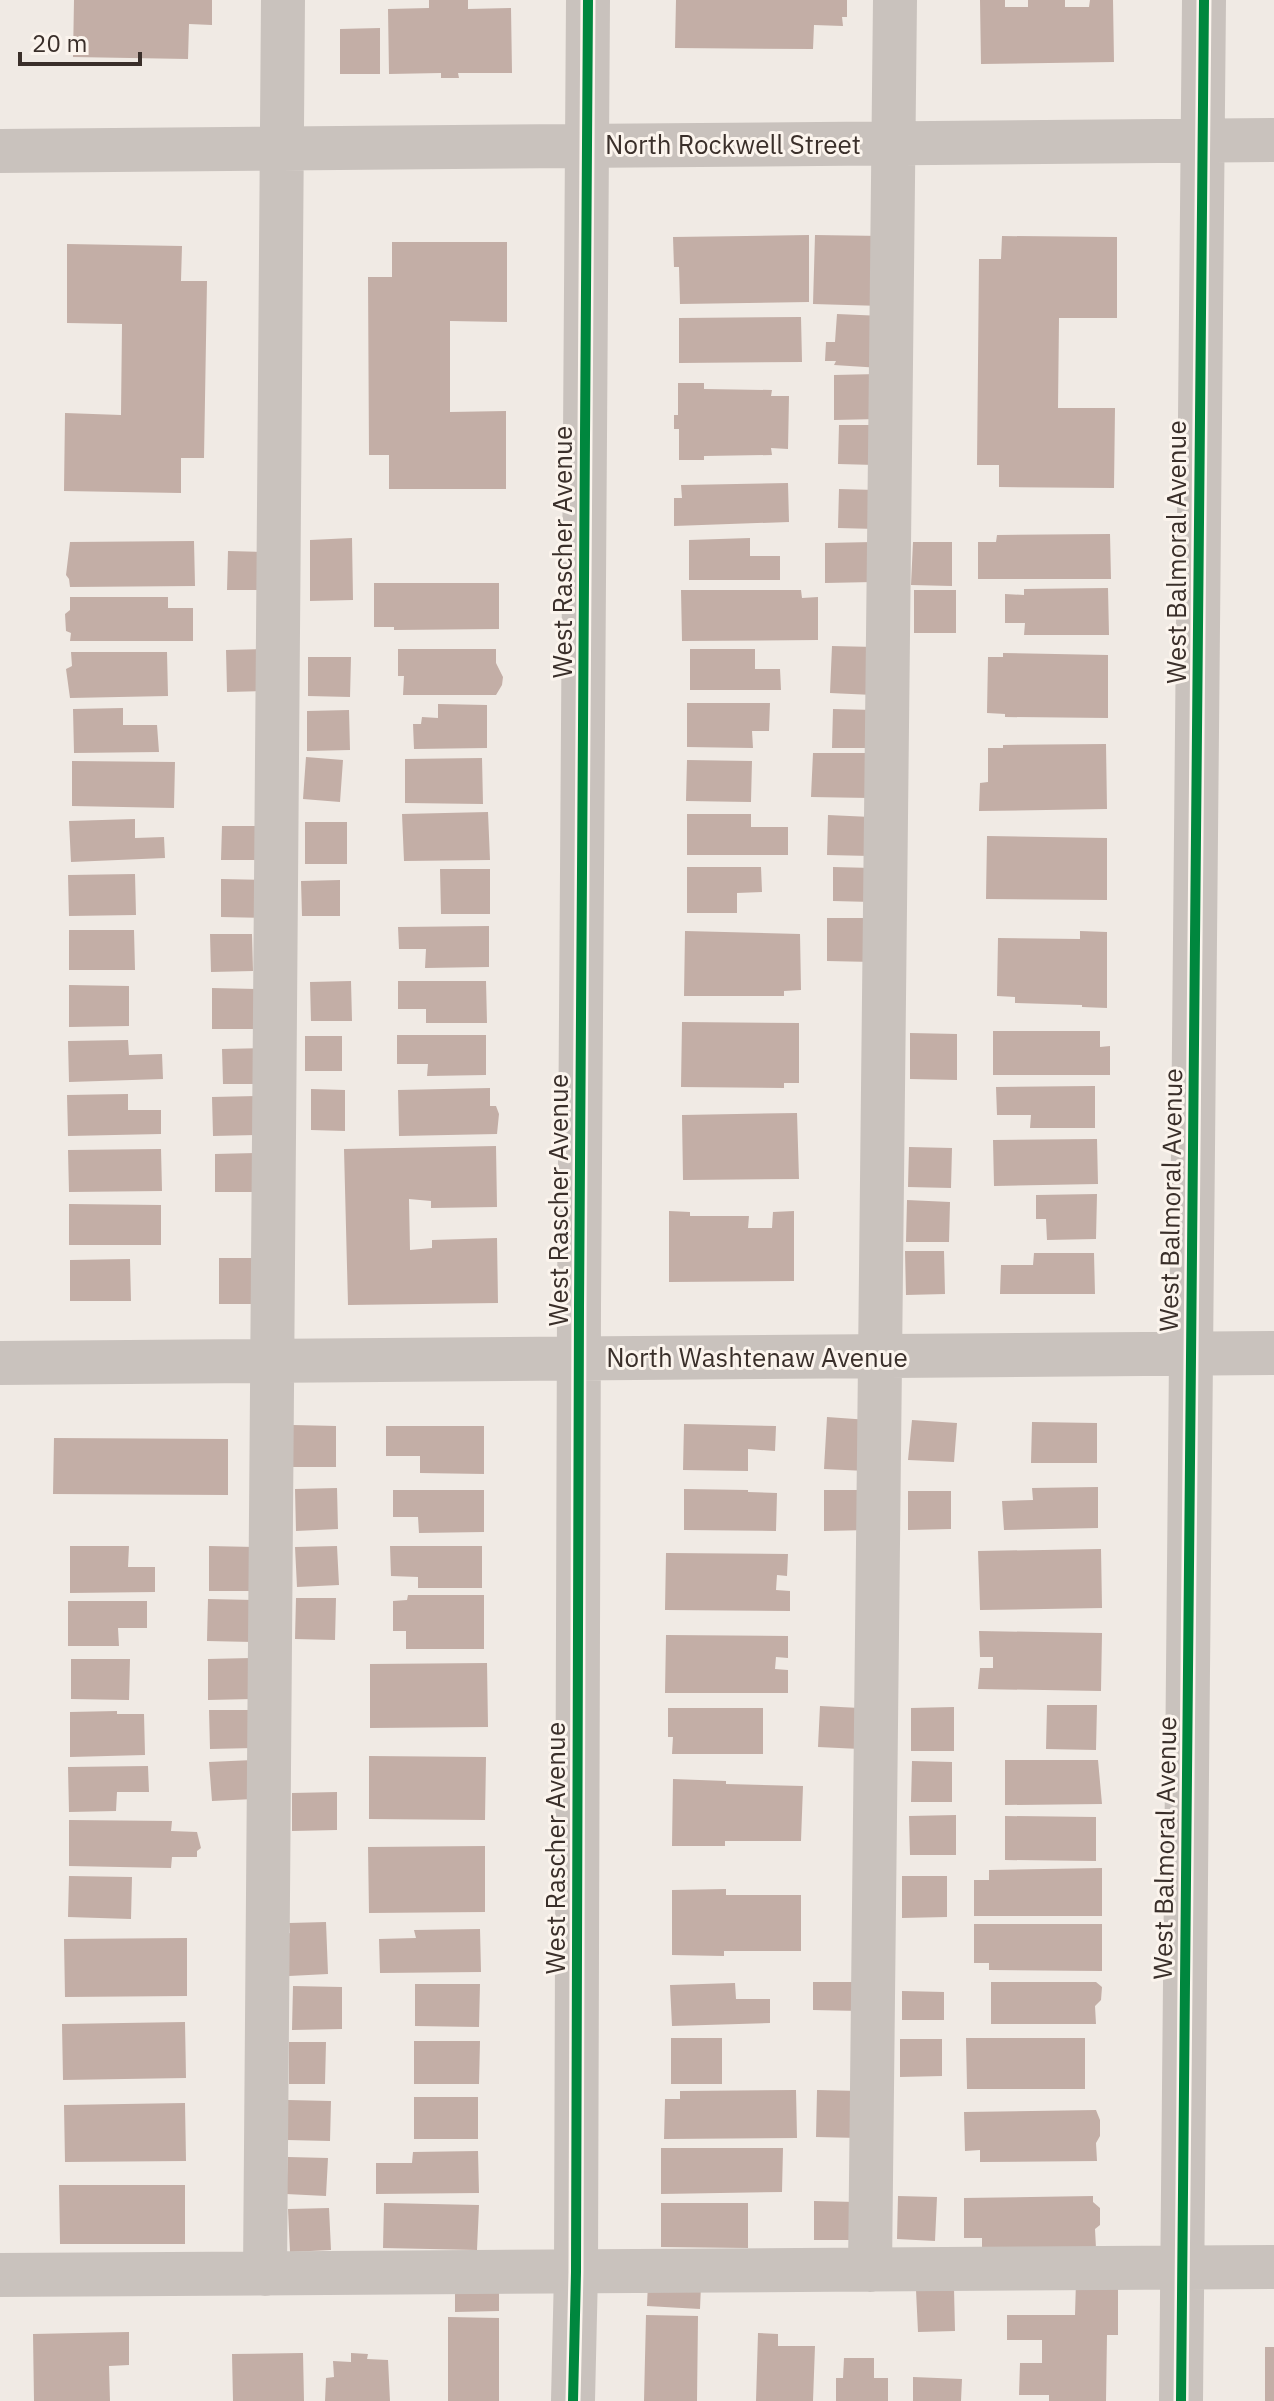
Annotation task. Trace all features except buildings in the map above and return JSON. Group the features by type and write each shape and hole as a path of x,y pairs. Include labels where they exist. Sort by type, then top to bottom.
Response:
{"street":[{"path":"265,2274 283,0"},
{"name":"West Rascher Avenue","path":"573,2401 588,0"},
{"path":"870,2270 895,0"},
{"name":"West Balmoral Avenue","path":"1181,2401 1204,0"},
{"name":"North Rockwell Street","path":"0,151 1274,140"},
{"name":"North Washtenaw Avenue","path":"0,1363 1274,1353"},
{"path":"0,2275 1274,2267"}],"cycle path":[{"path":"573,2401 588,0"},
{"path":"1181,2401 1204,0"}]}
